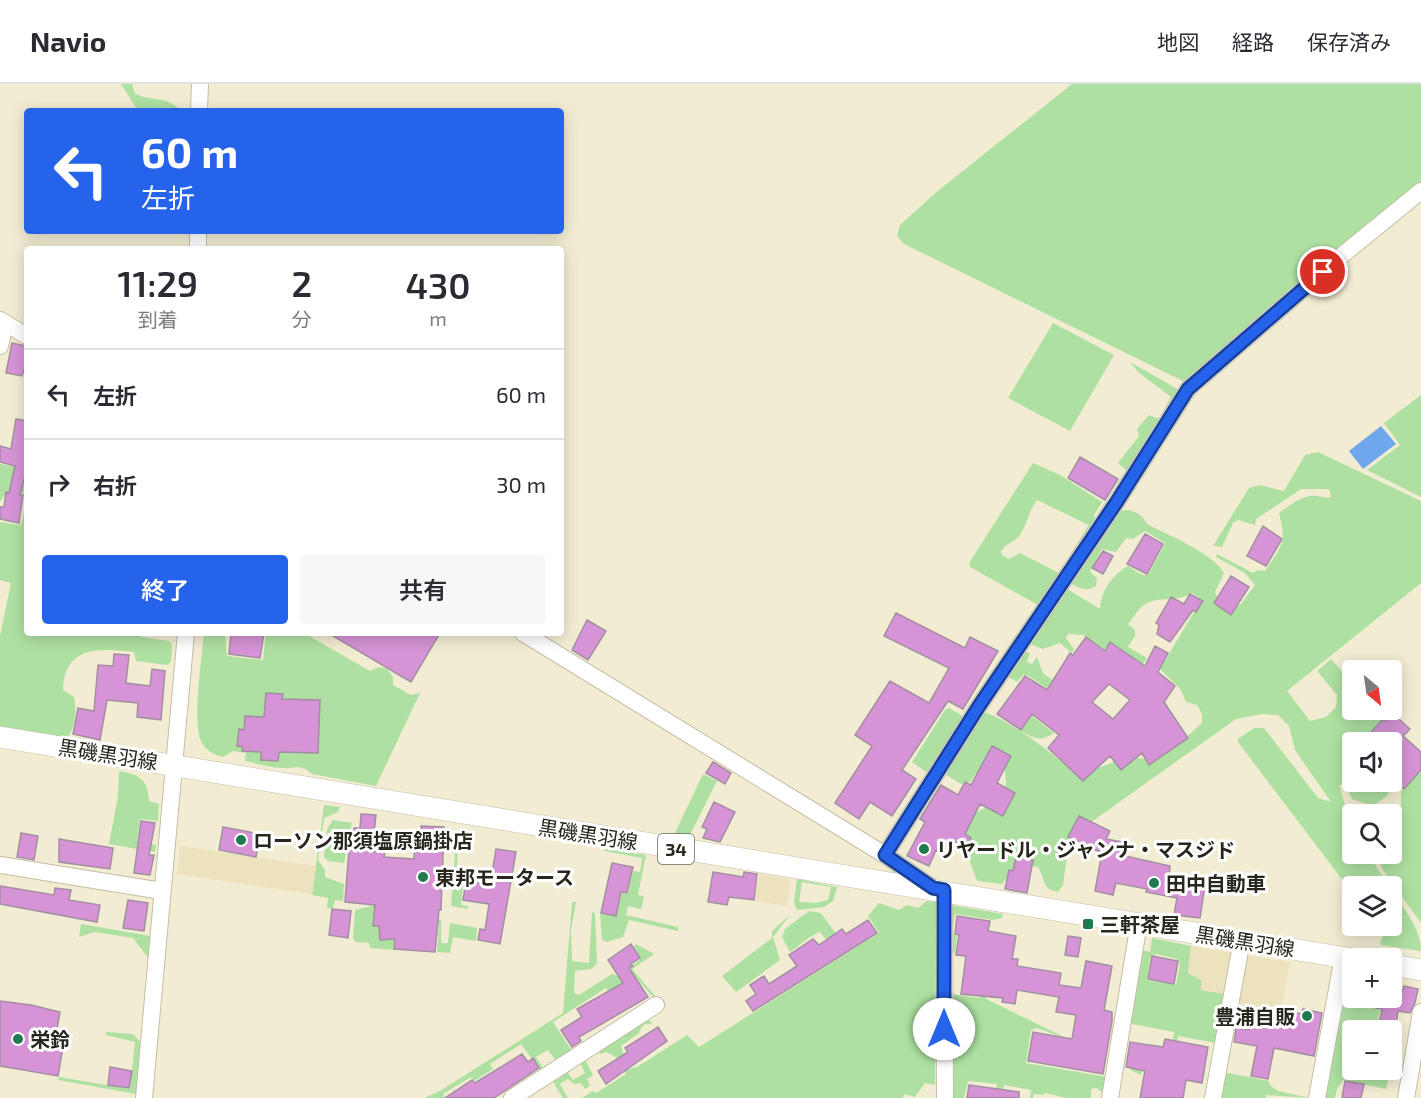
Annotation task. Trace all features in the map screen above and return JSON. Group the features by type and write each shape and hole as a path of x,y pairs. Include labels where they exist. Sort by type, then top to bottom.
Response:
{"main road":[{"name":"黒磯黒羽線","path":"0,737 1342,957"},
{"path":"1402,967 1421,970"}],"street":[{"path":"199,108 200,84"},
{"path":"885,855 979,706 1116,503 1188,389 1421,191"},
{"path":"0,346 2,322 24,334"},
{"path":"144,1098 172,765 186,636"},
{"path":"528,636 938,889 945,1098"},
{"path":"0,865 162,891"},
{"path":"1110,1098 1139,923"},
{"path":"1213,1098 1242,940"},
{"path":"1317,1098 1342,985"},
{"path":"512,1098 657,1005"},
{"path":"1406,1098 1421,1012"}],"green space":[{"path":"121,84 132,84 135,94 165,101 178,108 136,108"},
{"path":"1072,84 1421,84 1421,188 1185,382 904,244 897,236 900,225 939,190"},
{"path":"1053,323 1114,355 1070,431 1008,398"},
{"path":"1130,362 1179,390 1134,466 1126,470 1118,463 1139,436 1137,429 1149,415 1159,419 1171,397 1138,372"},
{"path":"1421,395 1421,497 1367,470 1400,445 1384,423"},
{"path":"1318,452 1421,501 1421,583 1287,691 1310,721 1326,717 1336,707 1337,695 1317,671 1331,659 1342,672 1342,720 1383,720 1370,732 1342,732 1342,784 1339,785 1345,804 1342,804 1342,864 1375,864 1382,876 1342,876 1342,879 1238,742 1238,739 1254,728 1264,728 1318,798 1331,802 1295,750 1289,726 1278,715 1262,714 1236,719 1080,830 1068,849 1063,885 1058,892 1046,886 1038,867 1018,864 1002,884 977,881 963,842 964,818 1002,800 1006,783 1004,762 990,754 970,782 961,784 943,773 984,712 1019,730 1068,767 1082,771 1131,758 1151,761 1202,723 1202,714 1197,705 1186,702 1181,690 1160,669 1200,602 1199,597 1192,593 1180,598 1150,602 1140,609 1128,624 1135,630 1135,636 1128,647 1147,658 1138,672 1083,635 1068,634 1066,638 1074,649 1072,653 1060,643 1043,649 1026,643 1064,587 1100,609 1105,590 1122,570 1128,566 1142,575 1148,575 1165,543 1145,531 1133,539 1126,538 1116,552 1102,549 1090,571 1097,579 1096,586 1085,589 1068,582 1121,511 1129,510 1136,513 1147,524 1210,558 1224,573 1215,592 1219,602 1230,610 1241,604 1255,585 1245,573 1216,557 1217,554 1253,573 1258,570 1265,571 1283,539 1279,513 1307,497 1331,497 1329,489 1301,489 1256,519 1255,525 1238,520 1233,523 1222,547 1213,546 1249,488 1259,485 1284,491 1305,455"},
{"path":"1033,463 1060,475 1102,502 1094,515 1095,524 1042,604 1036,604 970,567 969,563","holes":["1037,500 1089,525 1059,573 1020,553 1009,559 1002,555 1003,548 1020,535"]},
{"path":"0,464 24,468 24,494 8,491 0,502"},
{"path":"24,511 24,636 140,636 169,641 172,645 171,662 167,665 136,661 134,652 97,650 77,657 65,675 63,690 74,697 75,708 73,725 66,740 0,730 0,636 11,583 0,580 0,522 21,525"},
{"path":"204,636 225,636 227,656 263,660 266,636 309,636 370,671 379,667 387,669 393,677 393,685 411,695 420,693 376,786 312,774 301,768 276,767 245,761 246,753 233,751 223,757 213,753 203,744 198,732 198,689"},
{"path":"1021,650 1030,653 1027,662 1032,664 1037,657 1043,673 1071,694 1048,689 1027,675 1023,675 1017,682 1004,674"},
{"path":"949,708 964,717 933,771 926,772 912,762 945,710"},
{"path":"1032,716 1054,733 1045,738 1038,738 1021,731"},
{"path":"1421,767 1421,923 1402,897 1402,876 1387,876 1381,864 1402,864 1402,791"},
{"path":"119,771 141,779 147,787 149,801 159,804 158,821 140,819 137,841 156,845 155,852 109,844 118,796"},
{"path":"703,774 717,781 691,833 692,842 672,839"},
{"path":"1349,792 1389,792 1386,797 1375,804 1366,804 1352,799"},
{"path":"324,805 340,807 338,812 324,818 318,860 325,870 325,877 344,884 343,901 335,900 333,908 327,908 328,898 312,895"},
{"path":"333,820 352,823 344,863 328,861 324,857 327,829"},
{"path":"605,849 646,855 638,895 644,896 641,909 628,906 626,915 678,927 678,931 629,920 623,937 607,942 602,940 600,913 616,917 622,893 628,894 633,871 640,872 642,858 605,851"},
{"path":"455,853 458,854 456,874 464,877 461,905 468,906 468,909 451,906"},
{"path":"797,879 837,887 833,901 824,907 797,910 794,903","holes":["802,882 831,887 828,900 815,903 799,902"]},
{"path":"927,901 935,902 935,1085 925,1083 915,1097 904,1094 903,1098 582,1098 593,1091 596,1093 626,1074 616,1057 606,1052 601,1054 598,1051 648,1020 653,1023 643,1025 639,1033 621,1046 628,1069 637,1067 687,1035 699,1047 879,933 868,916 879,903 899,910 907,905 918,908"},
{"path":"572,902 576,902 571,930 572,961 589,963 592,912 595,913 597,964 591,969 575,971 574,993 579,995 612,974 618,976 640,960 634,946 636,944 654,954 632,969 656,997 654,998 632,973 628,980 614,988 614,1000 606,988 553,1022 572,1051 556,1061 548,1050 536,1057 544,1069 541,1071 521,1044 490,1064 493,1069 474,1081 471,1077 443,1094 445,1098 424,1098 440,1091 563,1013"},
{"path":"375,905 373,925 389,927 395,936 394,950 370,948 369,943 355,942 353,938 355,910"},
{"path":"951,905 1003,914 1002,918 994,920 955,914 952,932 957,937 955,953 950,952"},
{"path":"1402,906 1418,934 1421,951 1381,945 1380,941 1383,936 1402,936"},
{"path":"809,911 821,913 839,938 829,943 820,932 790,952 782,937 785,929"},
{"path":"791,914 773,937 780,960 736,992 722,976 772,938 772,931"},
{"path":"432,919 441,920 441,943 448,943 450,923 477,928 476,941 453,937 450,953 437,952 439,924"},
{"path":"81,924 150,936 149,959 133,938 94,932 79,937"},
{"path":"1152,938 1191,946 1188,973 1201,980 1201,990 1225,994 1216,1043 1178,1036 1173,1061 1177,1063 1174,1079 1165,1077 1166,1067 1143,1064 1141,1075 1130,1070 1132,1057 1168,1063 1174,1032 1127,1023 1141,950 1150,952","holes":["1156,954 1177,959 1180,964 1176,985 1147,980 1150,958"]},
{"path":"981,967 987,968 986,999 1070,1040 1037,1028 1031,1030 1026,1063 1107,1077 1103,1098 1102,1092 1096,1088 1091,1089 1091,1098 1067,1098 1045,1093 1044,1095 1034,1094 1033,1098 1030,1098 1031,1090 1004,1085 1001,1098 995,1098 997,1084 968,1081 964,1098 952,1098 950,994 980,998"},
{"path":"1339,1003 1342,1004 1342,1008 1380,1010 1378,1020 1342,1020 1343,1080 1337,1089 1335,1098 1322,1098"},
{"path":"106,1032 133,1034 140,1042 136,1094 58,1080 59,1077 130,1089 135,1042 106,1035"},
{"path":"585,1059 593,1075 587,1079 590,1086 585,1089 581,1083 574,1084 568,1079 560,1084 568,1098 563,1098 552,1080 567,1071 573,1080 585,1073 580,1062"},
{"path":"1223,1072 1269,1081 1270,1085 1278,1091 1310,1098 1266,1095 1266,1098 1218,1098"},
{"path":"1343,1080 1388,1080 1386,1089"}],"sand":[{"path":"180,846 316,866 312,894 177,874"},
{"path":"759,874 791,879 787,906 755,901"},
{"path":"1191,946 1233,953 1225,994 1201,990 1201,980 1188,973"},
{"path":"1246,955 1290,962 1279,1020 1236,1012"}],"water":[{"path":"1381,426 1396,444 1363,469 1349,451"}],"building":[{"path":"12,343 24,345 22,376 6,373"},
{"path":"16,419 24,420 24,480 20,495 23,495 19,523 0,519 0,507 4,507 6,492 9,493 15,466 0,462 0,446 11,449"},
{"path":"1080,457 1118,479 1105,500 1068,478"},
{"path":"1263,526 1282,539 1266,566 1247,556"},
{"path":"1145,534 1163,544 1147,574 1127,564"},
{"path":"1103,551 1113,556 1103,574 1092,568"},
{"path":"1231,576 1249,587 1231,615 1214,603"},
{"path":"1190,594 1203,601 1196,612 1193,610 1170,642 1157,634 1159,625 1156,623 1171,597 1184,604"},
{"path":"896,613 965,648 970,637 998,651 963,709 948,701 902,770 916,779 892,816 870,802 859,819 835,803 872,746 855,735 890,681 929,703 949,668 884,636"},
{"path":"587,620 606,631 588,660 572,650"},
{"path":"231,636 264,636 260,658 229,654"},
{"path":"333,636 438,636 411,682"},
{"path":"1086,637 1105,651 1110,642 1145,666 1155,646 1168,653 1158,672 1175,686 1164,702 1188,738 1149,765 1142,753 1121,770 1110,756 1083,781 1048,748 1059,735 1032,714 1021,730 997,714 1025,676 1047,690 1070,653 1073,655","holes":["1109,684 1130,700 1113,719 1092,702"]},
{"path":"114,654 129,655 126,683 150,686 152,669 165,671 161,720 137,717 138,703 107,700 100,740 73,734 78,708 94,711 98,665 113,666"},
{"path":"266,693 283,694 282,699 320,700 318,753 279,752 278,761 261,760 261,752 242,751 243,747 237,746 239,729 244,730 245,716 264,717"},
{"path":"1382,720 1400,720 1410,729 1403,736 1421,752 1421,770 1404,789 1402,787 1402,732 1371,732"},
{"path":"992,746 1011,756 997,783 1015,793 1003,816 980,804 965,834 971,838 965,847 957,842 951,857 936,850 929,866 907,856 925,822 920,819 941,785 958,795 965,782 971,785"},
{"path":"713,762 731,773 725,784 706,773"},
{"path":"714,802 735,812 720,842 703,838 707,829 702,827"},
{"path":"361,814 376,815 372,852 385,852 384,857 414,859 415,839 421,840 421,826 444,827 441,910 439,910 435,952 394,949 395,939 380,940 379,926 373,926 375,905 345,902 349,849 352,849 354,828 360,828"},
{"path":"1079,816 1110,831 1106,839 1123,842 1121,855 1170,866 1169,880 1205,885 1200,918 1174,915 1177,898 1146,892 1147,889 1116,883 1113,895 1095,891 1102,853 1068,837"},
{"path":"141,821 155,823 149,855 154,855 150,875 134,873"},
{"path":"223,827 260,834 256,857 219,850"},
{"path":"21,833 38,836 34,860 17,857"},
{"path":"59,839 113,848 110,869 59,862"},
{"path":"496,849 516,852 500,944 478,940 480,929 485,930 489,904 463,900 466,881 490,885"},
{"path":"1016,857 1033,860 1027,893 1005,889 1009,870 1013,871"},
{"path":"612,863 633,867 627,893 621,892 616,916 601,913"},
{"path":"713,872 743,877 744,872 757,874 754,900 729,897 727,905 708,902"},
{"path":"0,886 54,895 55,888 71,890 69,900 100,905 97,922 0,904"},
{"path":"128,900 148,903 144,931 123,928"},
{"path":"332,909 351,911 348,938 329,935"},
{"path":"957,916 990,921 988,931 1016,936 1012,959 1018,959 1017,966 1061,973 1059,985 1081,988 1086,961 1112,966 1104,1010 1112,1012 1112,1021 1103,1074 1028,1061 1033,1032 1072,1039 1076,1015 1056,1012 1059,997 1017,990 1015,1004 1002,1002 1003,998 961,994 966,956 956,955 959,935 955,934"},
{"path":"868,920 877,933 753,1011 746,1001 756,994 750,985 764,976 769,984 797,966 789,955 813,939 819,945 842,929 846,934"},
{"path":"1068,936 1081,938 1078,957 1065,955"},
{"path":"631,944 640,958 629,968 648,997 579,1037 581,1041 572,1047 561,1030 582,1017 577,1009 623,983 608,960"},
{"path":"1152,956 1178,961 1174,984 1148,979"},
{"path":"1404,986 1418,989 1410,1013 1398,1011 1397,1020 1380,1020 1382,1009 1376,1008 1402,1008"},
{"path":"0,1001 60,1012 54,1046 63,1047 58,1076 0,1066"},
{"path":"1303,1009 1322,1013 1314,1056 1274,1048 1268,1079 1251,1076 1257,1046 1234,1042 1236,1028 1249,1030 1252,1016 1282,1021 1284,1011 1302,1014"},
{"path":"658,1027 667,1041 606,1084 598,1071 628,1052 625,1048"},
{"path":"1165,1039 1208,1047 1202,1083 1186,1080 1183,1098 1140,1098 1145,1071 1126,1067 1130,1042 1163,1047"},
{"path":"522,1054 528,1062 533,1058 539,1068 494,1098 445,1098 472,1080 475,1083"},
{"path":"110,1067 132,1071 129,1088 108,1085"},
{"path":"1345,1081 1364,1084 1361,1098 1342,1098"},
{"path":"969,1085 1019,1092 1019,1098 967,1098"}],"place":[{"name":"ローソン那須塩原鍋掛店","path":"241,840"},
{"name":"リヤードル・ジャンナ・マスジド","path":"924,849"},
{"name":"東邦モータース","path":"423,877"},
{"name":"田中自動車","path":"1154,883"},
{"name":"三軒茶屋","path":"1088,924"},
{"name":"豊浦自販","path":"1307,1016"},
{"name":"栄鈴","path":"18,1039"}],"route":[{"path":"944,1029 944,890 933,888 885,855 979,706 1116,503 1188,389 1323,272"}]}
